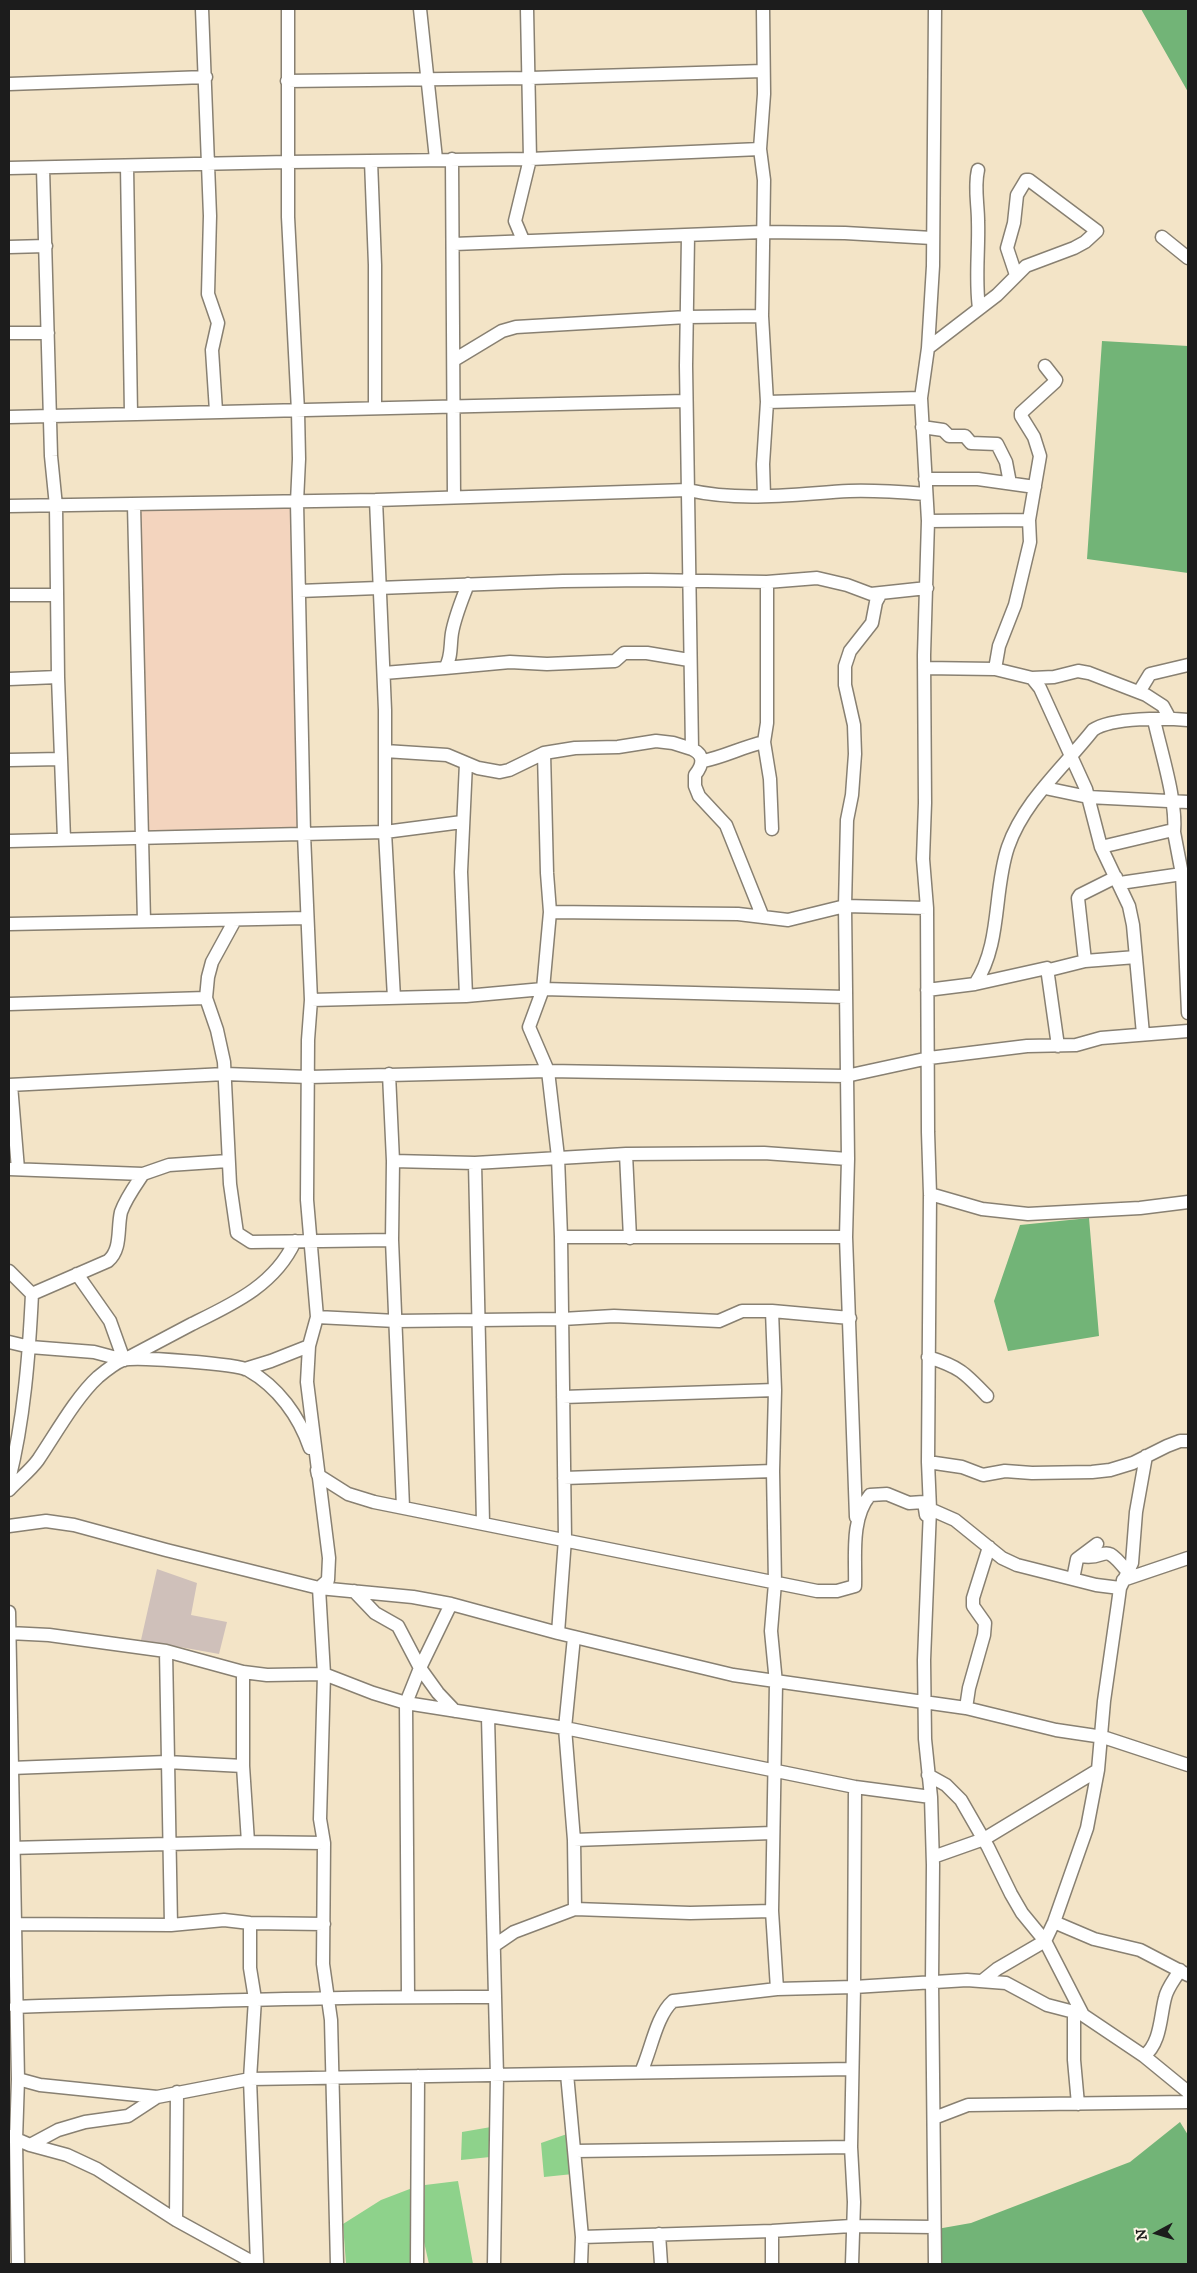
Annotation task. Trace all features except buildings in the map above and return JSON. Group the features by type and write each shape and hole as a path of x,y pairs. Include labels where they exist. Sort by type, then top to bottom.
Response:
{"street":[{"path":"202,9 209,164 208,294 218,323 212,350 216,411"},
{"path":"288,9 287,81 290,287 298,411 299,458 297,502 304,834 311,1000 308,1040 307,1200 318,1317 309,1346 307,1382 329,1572 328,1580 319,1588"},
{"path":"420,9 436,159"},
{"path":"523,240 515,221 530,159 530,78 527,9"},
{"path":"763,9 764,94 760,149 764,180 762,316 768,402 763,464 764,496"},
{"path":"935,9 933,266 928,348 921,398 928,520 924,668 925,803 923,859 927,908 930,1194 928,1357 930,1509 924,1739 931,1797 933,1856 932,1982 935,2264"},
{"path":"287,81 530,78 763,71"},
{"path":"9,84 206,77"},
{"path":"9,168 436,159 530,159 760,149"},
{"path":"452,159 454,497"},
{"path":"371,161 375,265 375,408"},
{"path":"127,166 131,414"},
{"path":"43,168 51,456 56,506 56,595 64,839"},
{"path":"978,170 976,183 978,220 977,292 979,308"},
{"path":"928,348 997,295 1026,266 1074,248 1085,242 1097,231 1028,180 1026,180 1017,195 1014,223 1007,248 1016,275"},
{"path":"454,244 762,232 845,233 932,238"},
{"path":"688,236 686,401 692,749"},
{"path":"1162,237 1188,258"},
{"path":"9,247 46,246"},
{"path":"454,360 509,328 534,325 762,316"},
{"path":"9,333 48,333"},
{"path":"995,669 999,646 1015,606 1030,542 1030,520 1040,456 1039,448 1021,413 1055,382 1056,380 1045,366"},
{"path":"768,402 921,398"},
{"path":"9,416 686,401"},
{"path":"922,426 943,430 949,436 965,436 971,443 998,444 1006,462 1010,483"},
{"path":"926,479 978,479 1035,487"},
{"path":"9,506 297,502 688,490 708,495 764,496 853,491 926,494"},
{"path":"376,500 384,673 385,832 394,998"},
{"path":"134,504 144,920"},
{"path":"928,520 1030,520"},
{"path":"300,591 468,584 647,580 767,582 817,578 847,585 864,593 927,588"},
{"path":"767,582 767,723 764,742 770,779 772,829"},
{"path":"445,668 450,660 452,633 468,584"},
{"path":"246,1368 264,1381 284,1401 303,1428 318,1475 348,1494 374,1502 817,1591 837,1592 855,1586 857,1526 846,1237 848,1159 845,906 847,820 852,795 855,754 854,725 845,685 846,666 850,651 872,622 876,602 881,593"},
{"path":"9,595 56,595"},
{"path":"384,673 502,662 547,664 615,661 624,653 646,653 689,660"},
{"path":"1139,692 1150,674 1188,665"},
{"path":"924,668 995,669 1032,678 1054,677 1078,672 1089,673 1139,692 1163,706 1170,719"},
{"path":"9,679 58,677"},
{"path":"1032,678 1040,688 1071,756 1088,797 1101,847 1129,906 1143,1034"},
{"path":"975,984 990,951 997,915 1001,869 1015,827 1027,807 1097,727 1122,722 1170,719 1188,720"},
{"path":"1154,720 1172,802 1174,830 1182,874 1188,1012"},
{"path":"385,751 440,753 478,768 500,772 509,770 544,753 575,748 618,747 656,741 673,743 692,749 698,752 702,761 701,768 695,775 699,796 726,825 762,915"},
{"path":"702,761 722,757 735,749 764,742"},
{"path":"544,753 547,874 550,912 543,989 530,1027 548,1071 558,1157 561,1238 565,1539 558,1633"},
{"path":"9,760 61,759"},
{"path":"466,763 462,822 466,996"},
{"path":"1045,788 1088,797 1188,802"},
{"path":"9,841 385,832 462,822"},
{"path":"1101,847 1174,830"},
{"path":"1085,961 1078,898 1080,895 1118,880 1182,874"},
{"path":"550,912 762,915 788,920 845,906 927,908"},
{"path":"9,924 307,918"},
{"path":"235,920 212,962 206,998 221,1046 225,1074 228,1160 237,1234 251,1242 392,1240"},
{"path":"927,990 975,984 1044,968 1049,970 1085,961 1136,957"},
{"path":"1049,970 1058,1046"},
{"path":"311,1000 466,996 543,989 846,997"},
{"path":"9,1004 206,998"},
{"path":"228,1160 169,1165 143,1174 14,1169 10,1085 225,1074 309,1077 548,1071 846,1076 929,1058 1027,1046 1076,1045 1101,1038 1188,1031"},
{"path":"389,1074 393,1161 392,1240 403,1507"},
{"path":"393,1161 475,1163 626,1154 764,1153 848,1159"},
{"path":"626,1154 630,1238"},
{"path":"475,1163 482,1523"},
{"path":"32,1294 108,1261 114,1256 117,1250 122,1212 132,1189 143,1174"},
{"path":"930,1194 982,1209 1028,1214 1140,1208 1188,1202"},
{"path":"561,1238 846,1237"},
{"path":"9,1490 36,1463 76,1404 98,1377 124,1360 230,1306 253,1291 280,1267 295,1241"},
{"path":"9,1271 32,1294 30,1347 9,1480"},
{"path":"77,1274 110,1321 124,1360"},
{"path":"318,1317 396,1321 562,1319 614,1316 719,1321 742,1311 772,1311 850,1318"},
{"path":"772,1311 775,1390 773,1471 775,1583 771,1631 776,1683 772,1911 777,1989"},
{"path":"9,1342 30,1347 94,1352 124,1360 180,1361 246,1368 272,1362 309,1346"},
{"path":"928,1357 951,1364 964,1372 987,1396"},
{"path":"563,1397 775,1390"},
{"path":"928,1462 962,1467 983,1475 1005,1470 1032,1473 1110,1470 1180,1441 1188,1441"},
{"path":"982,1981 997,1969 1045,1941 1054,1922 1087,1828 1103,1737 1104,1701 1123,1580 1132,1563 1136,1512 1146,1456"},
{"path":"564,1478 773,1471"},
{"path":"857,1526 860,1512 870,1495 887,1494 909,1503 924,1502 929,1530"},
{"path":"930,1509 955,1520 1002,1558 1017,1565 1073,1579 1123,1580 1188,1558"},
{"path":"9,1526 46,1521 74,1525 319,1588 412,1597 451,1604 558,1633 733,1675 776,1683 853,1691 966,1708 1056,1730 1103,1737 1186,1760"},
{"path":"1073,1579 1077,1559 1097,1544"},
{"path":"966,1708 985,1623 974,1606 973,1598 989,1547"},
{"path":"1081,1556 1091,1558 1104,1552 1114,1556 1123,1580"},
{"path":"319,1588 324,1674 320,1819 324,1843 323,1964 331,2020 337,2264"},
{"path":"354,1591 376,1613 398,1626 420,1668 438,1693 455,1711"},
{"path":"408,1996 406,1703 420,1668 451,1604"},
{"path":"9,1612 10,1848 18,2079 12,2138 18,2264"},
{"path":"9,1633 58,1636 166,1651 242,1672 267,1675 324,1674 373,1693 406,1703 565,1728 855,1787 931,1797"},
{"path":"574,1637 565,1728 574,1840 575,1909"},
{"path":"166,1651 171,1925"},
{"path":"242,1672 243,1766 248,1842"},
{"path":"488,1717 497,2076 494,2264"},
{"path":"11,1768 167,1762 243,1766"},
{"path":"933,1856 984,1840 1098,1770"},
{"path":"928,1775 946,1785 962,1800 1022,1913 1045,1941 1079,2014 1074,2060 1078,2104"},
{"path":"852,2264 851,2226 854,2202 851,2147 855,1787"},
{"path":"574,1840 772,1833"},
{"path":"10,1848 248,1842 324,1843"},
{"path":"495,1946 514,1932 575,1909 690,1913 772,1911"},
{"path":"14,1924 171,1925 224,1920 250,1923 324,1924"},
{"path":"1054,1922 1094,1939 1140,1950 1184,1972 1165,1996 1158,2033 1150,2052 1144,2056"},
{"path":"250,1923 250,1968 256,1999 250,2079 256,2264"},
{"path":"641,2072 649,2056 663,2015 673,2001 777,1989 982,1981 1006,1983 1047,2005 1079,2014 1144,2056 1188,2092"},
{"path":"16,2007 256,1999 408,1996 495,1997"},
{"path":"30,2145 67,2127 84,2122 128,2116 157,2097 250,2079 852,2069"},
{"path":"567,2074 582,2236 581,2264"},
{"path":"417,2264 418,2076"},
{"path":"18,2079 40,2085 157,2097"},
{"path":"176,2220 177,2092"},
{"path":"934,2118 968,2105 1188,2102"},
{"path":"12,2138 67,2155 97,2169 176,2220 256,2264"},
{"path":"575,2151 851,2147"},
{"path":"582,2236 772,2232 851,2226 934,2226"},
{"path":"772,2232 772,2264"},
{"path":"659,2234 661,2264"}],"shaded area":[{"path":"301,497 307,832 147,841 139,500"},
{"path":"157,1569 197,1583 191,1615 227,1622 219,1654 141,1640"}],"green space":[{"path":"1141,9 1188,9 1188,92"},
{"path":"1102,341 1188,346 1188,573 1087,559"},
{"path":"1089,1218 1099,1336 1008,1351 994,1301 1020,1225"},
{"path":"1180,2122 1188,2135 1188,2264 940,2264 937,2229 971,2223 1130,2162"},
{"path":"491,2127 490,2157 461,2160 462,2132"},
{"path":"567,2134 573,2174 544,2177 541,2143"},
{"path":"458,2181 473,2264 429,2264 422,2233 425,2185"},
{"path":"415,2187 412,2264 346,2264 343,2224 381,2200"}]}
